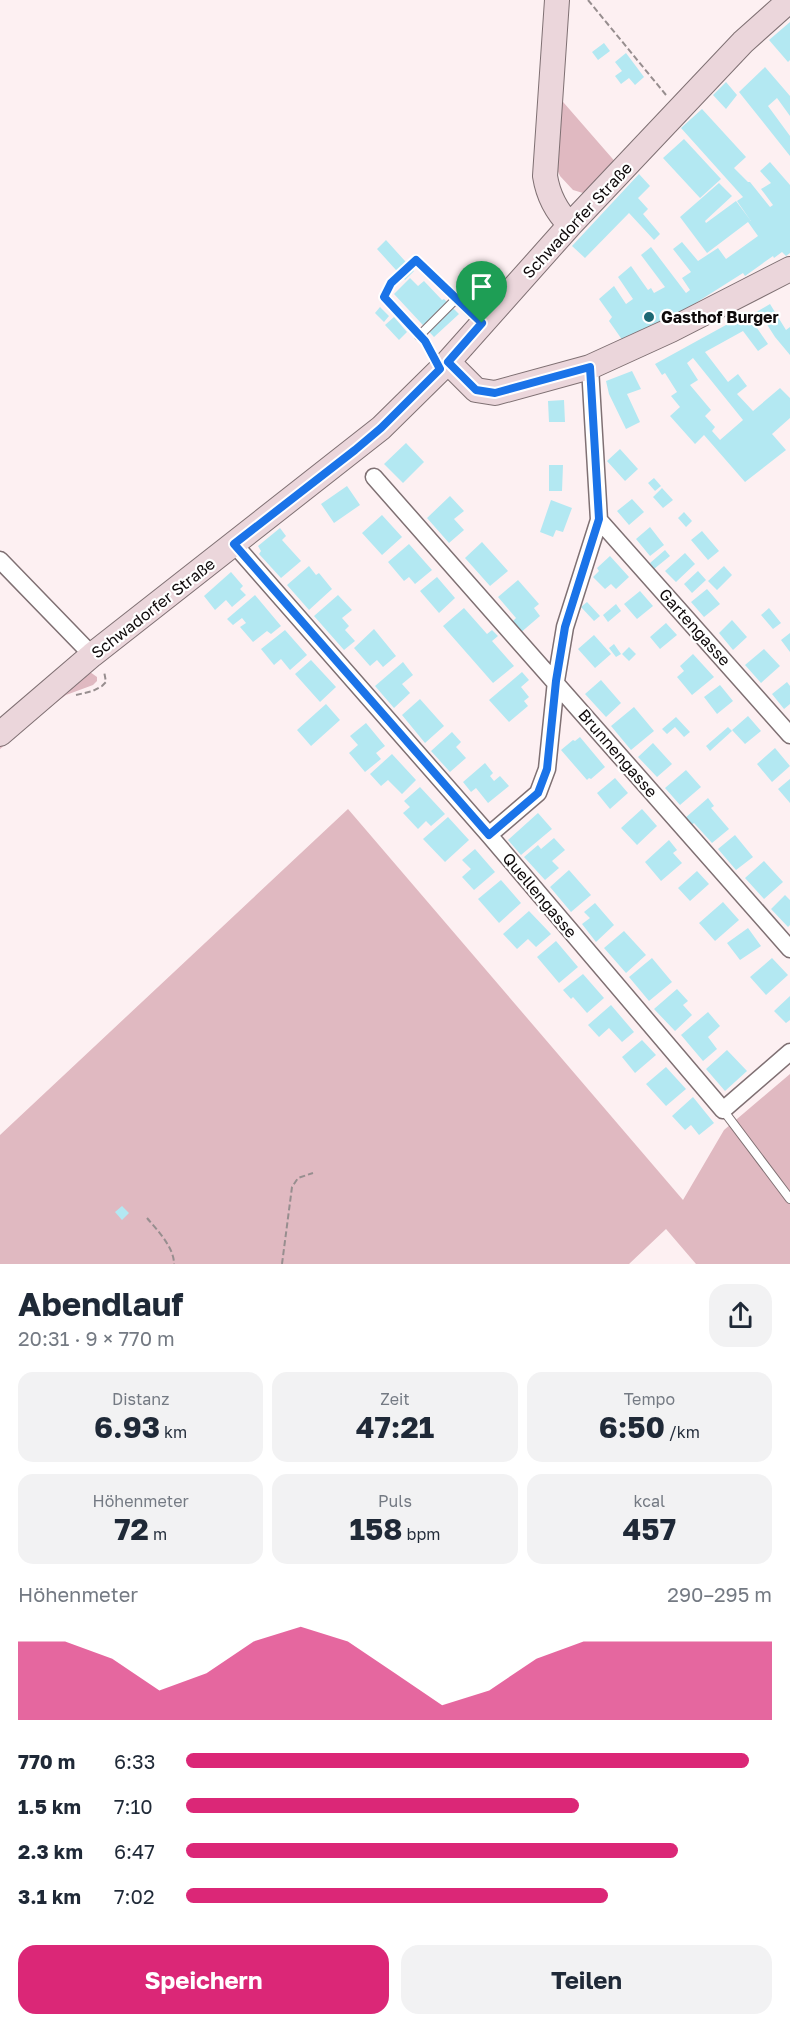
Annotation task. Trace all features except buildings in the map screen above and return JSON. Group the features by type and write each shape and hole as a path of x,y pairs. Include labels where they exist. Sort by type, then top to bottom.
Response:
{"main road":[{"path":"557,0 545,159 551,174 578,217"},
{"name":"Schwadorfer Straße","path":"0,734 92,655 364,442 444,366 578,217 743,42 790,0"},
{"path":"444,366 476,390 495,393 590,367 671,330 790,269"}],"street":[{"path":"489,835 538,793 547,769 556,681 565,627 599,519 590,367"},
{"name":"Brunnengasse","path":"374,477 790,949"},
{"name":"Gartengasse","path":"599,519 790,735"},
{"name":"Quellengasse","path":"234,544 489,835 723,1110"},
{"path":"0,560 92,655"},
{"path":"723,1110 790,1052"}],"lane":[{"path":"444,366 425,341 384,297 391,283 416,260 482,323"},
{"path":"420,336 456,299"},
{"name":"Quellengasse","path":"723,1110 790,1199"}],"path":[{"path":"588,0 679,110"},
{"path":"282,1264 292,1187 298,1178 313,1173"},
{"path":"147,1218 162,1235 174,1259 174,1264"}],"shaded area":[{"path":"557,95 618,165 593,191 583,193 573,190 560,176 555,165"},
{"path":"90,672 97,677 93,685 66,695 0,749 0,741"},
{"path":"348,809 683,1200 724,1130 790,1074 790,1264 696,1264 666,1229 629,1264 0,1264 0,1135"}],"place":[{"name":"Gasthof Burger","path":"649,317"}],"route":[{"path":"416,260 482,323 448,362 476,390 495,393 590,367 599,519 565,627 556,681 547,769 538,793 489,835 234,544 381,428 440,369 425,341 384,297 391,283 416,260"}]}
